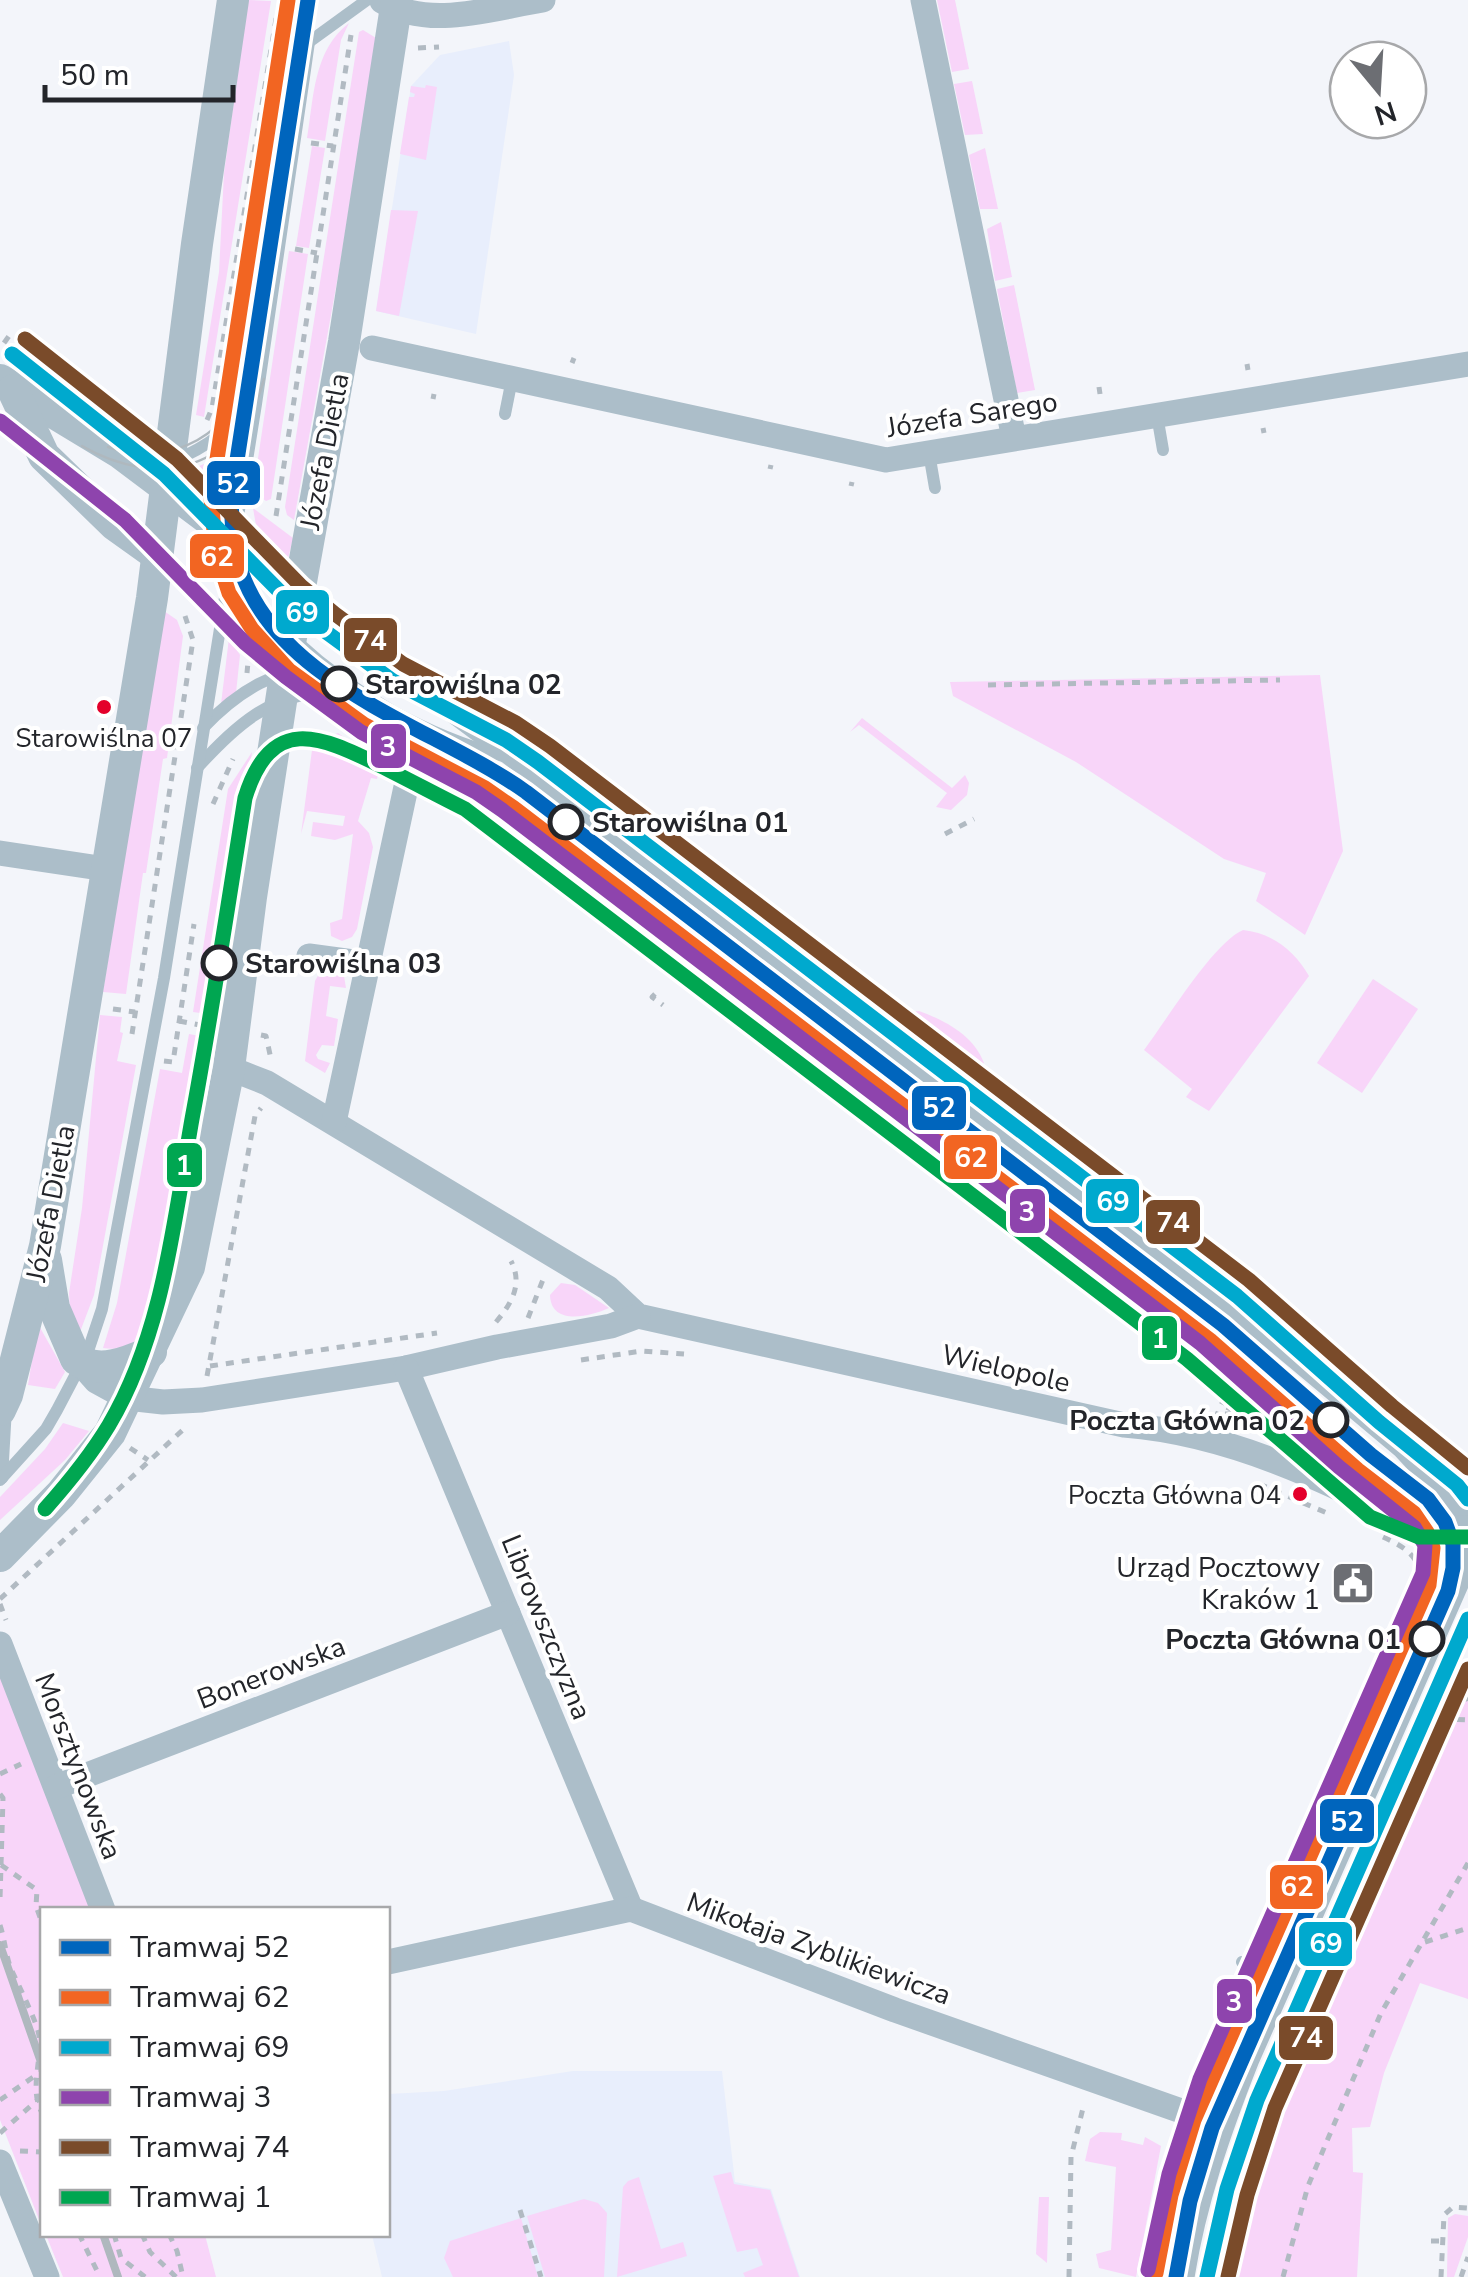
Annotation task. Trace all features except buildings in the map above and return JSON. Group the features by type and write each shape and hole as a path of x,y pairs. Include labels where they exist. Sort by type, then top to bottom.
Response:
{"street":[{"name":"Józefa Dietla","path":"4,1403 45,1246 157,556 197,244 234,0"},
{"path":"386,2 440,17 543,0"},
{"path":"923,0 1014,438"},
{"name":"Józefa Dietla","path":"0,1556 92,1459 110,1434 189,1267 229,1068 291,636 344,342 386,2"},
{"name":"Józefa Sarego","path":"372,348 886,460 1468,364"},
{"path":"7,385 168,476 298,594 1242,1313 1404,1447 1468,1516"},
{"path":"7,385 44,456 115,526 157,556"},
{"path":"334,1122 406,787"},
{"path":"0,853 106,869"},
{"path":"309,956 368,964"},
{"name":"Wielopole","path":"229,1068 267,1083 552,1254 608,1288 638,1316 1124,1425 1214,1432 1425,1523 1468,1528"},
{"path":"45,1246 54,1308 67,1345 96,1382 127,1398"},
{"name":"Wielopole","path":"127,1398 163,1402 202,1400 406,1368 611,1326 638,1316"},
{"path":"82,1364 106,1366 151,1352"},
{"name":"Librowszczyzna","path":"406,1368 631,1909"},
{"path":"1182,2277 1196,2205 1221,2125 1468,1557"},
{"name":"Bonerowska","path":"56,1787 508,1613"},
{"name":"Morsztynowska","path":"0,1644 102,1907"},
{"path":"390,1962 631,1909"},
{"name":"Mikołaja Zyblikiewicza","path":"631,1909 895,2010 1221,2125"},
{"path":"6,2156 47,2277"}],"lane":[{"path":"1,1479 46,1429 82,1364 95,1332 111,1269 158,1010 309,42 293,0"},
{"path":"309,42 386,2"},
{"path":"505,414 512,379"},
{"path":"168,476 221,435 245,410 258,388"},
{"path":"1157,415 1164,450"},
{"path":"929,453 935,488"},
{"path":"291,636 363,695 464,746 520,760"},
{"path":"195,770 242,721 283,687 316,670 337,676"},
{"path":"203,728 245,691 283,687 363,695"},
{"path":"1,1479 4,1403"},
{"path":"1242,1962 1282,1981"}],"path":[{"path":"200,424 210,417 212,408 278,8 275,0"},
{"path":"276,516 354,30"},
{"path":"4,343 10,336"},
{"path":"215,459 228,483"},
{"path":"135,1012 193,640 184,613"},
{"path":"232,632 249,650 245,687"},
{"path":"988,685 1280,680"},
{"path":"211,814 214,798 236,754"},
{"path":"418,763 423,754"},
{"path":"945,834 974,818"},
{"path":"733,951 746,974 1241,1355 1246,1368 1214,1432"},
{"path":"655,994 652,997 662,1005"},
{"path":"162,1061 173,1062 179,1021"},
{"path":"266,1036 270,1070"},
{"path":"205,1384 256,1116 261,1108"},
{"path":"493,1325 510,1305 517,1284 514,1264 502,1252"},
{"path":"518,1344 552,1254"},
{"path":"209,1366 455,1330"},
{"path":"571,1361 642,1351 690,1354"},
{"path":"1214,1432 1240,1363 1360,1470"},
{"path":"0,1599 199,1415"},
{"path":"126,1445 148,1460"},
{"path":"1250,1480 1334,1516"},
{"path":"1367,1530 1410,1552 1419,1567 1420,1587 1427,1590"},
{"path":"1444,1678 1465,1690 1468,1701"},
{"path":"1425,1718 1468,1720"},
{"path":"0,1774 32,1758"},
{"path":"0,1794 0,1900"},
{"path":"1282,2277 1308,2186 1381,2013 1468,1863"},
{"path":"0,1865 36,1890 40,1917"},
{"path":"0,1925 11,1969 22,1986 26,2006 40,2033 36,2101 40,2109"},
{"path":"1422,1942 1468,1928"},
{"path":"0,2100 40,2073"},
{"path":"0,2132 40,2098"},
{"path":"1069,2277 1071,2157 1084,2104"},
{"path":"6,2156 40,2152"},
{"path":"1440,2277 1444,2216 1453,2207 1468,2208"},
{"path":"520,2210 541,2277"},
{"path":"80,2237 100,2277"},
{"path":"115,2237 121,2258 145,2277"},
{"path":"143,2237 150,2252 180,2277"},
{"path":"170,2237 177,2250 180,2277"},
{"path":"1431,2241 1442,2242"},
{"path":"1461,2277 1468,2257"}],"shaded area":[{"path":"248,0 271,1 204,417 196,415 219,272 224,173"},
{"path":"280,0 284,0 289,17 293,50 282,136 265,133 283,16"},
{"path":"937,0 955,0 969,69 952,72"},
{"path":"349,23 341,40 325,141 307,138 322,61 337,34"},
{"path":"363,30 376,38 294,520 285,507 359,32"},
{"path":"509,41 514,75 476,334 376,311 411,86 440,55"},
{"path":"972,81 983,134 965,135 954,84"},
{"path":"411,86 437,87 426,160 400,154 409,97 415,94 410,92"},
{"path":"264,138 275,141 260,240 248,238"},
{"path":"312,146 325,148 309,248 296,246"},
{"path":"985,148 998,209 980,209 969,155"},
{"path":"391,210 418,211 399,316 376,311"},
{"path":"1001,222 1012,277 995,281 987,229"},
{"path":"247,245 264,247 252,337 240,380 218,419"},
{"path":"289,251 308,254 271,499 266,501 253,492"},
{"path":"1014,285 1035,390 1017,393 997,289"},
{"path":"206,463 218,486 227,493 223,510 183,482 186,472"},
{"path":"253,508 293,538 287,563 258,537"},
{"path":"164,611 177,620 183,636 167,758 163,759 143,873 126,994 103,992"},
{"path":"229,638 240,655 236,693 221,704"},
{"path":"1320,675 1343,851 1305,935 1256,901 1266,873 1224,859 1076,762 953,696 950,682"},
{"path":"334,703 365,712 442,749 402,741"},
{"path":"862,718 952,788 965,775 969,783 967,795 951,810 936,807 947,793 859,725 850,732"},
{"path":"338,733 381,763 377,779 371,778 358,821 369,833 373,847 357,929 352,937 342,941 331,936 330,923 342,919 353,834 335,840 311,836 313,822 343,826 345,816 307,811 301,834 312,750 319,751 333,743 330,736"},
{"path":"252,752 214,1015 206,1014 205,1019 193,1012 228,789"},
{"path":"1243,930 1282,945 1309,976 1209,1111 1186,1097 1192,1089 1144,1050 1204,966"},
{"path":"329,970 344,976 346,988 330,986 326,1016 338,1019 334,1046 322,1045 316,1055 330,1063 325,1073 305,1061 315,981 320,972"},
{"path":"1373,979 1418,1009 1362,1093 1317,1063"},
{"path":"919,1011 949,1024 973,1044 984,1063 978,1075 905,1019 911,1012"},
{"path":"100,1015 122,1017 117,1061 136,1065 94,1295 80,1332 70,1310 69,1293 82,1208"},
{"path":"189,1034 210,1038 188,1196 168,1282 155,1315 139,1339 122,1348 103,1348 117,1303 160,1069 182,1073"},
{"path":"561,1283 575,1285 609,1308 582,1316 564,1315 552,1305 550,1295"},
{"path":"38,1324 65,1372 55,1389 28,1385"},
{"path":"63,1423 89,1431 65,1460 0,1520 0,1497 45,1449"},
{"path":"1468,1662 1468,1999 1420,1983 1384,2073 1370,2127 1352,2128 1353,2172 1363,2173 1357,2277 1213,2277 1233,2187 1258,2110 1443,1689 1453,1694"},
{"path":"0,1668 89,1907 40,1907 40,2222 0,2120"},
{"path":"573,2071 722,2071 735,2182 771,2189 800,2277 382,2277 372,2237 390,2237 390,2094 444,2091"},
{"path":"1100,2132 1122,2133 1121,2140 1143,2145 1145,2137 1161,2146 1136,2277 1099,2268 1096,2254 1111,2250 1116,2167 1085,2161 1090,2139"},
{"path":"731,2172 734,2184 770,2190 799,2277 745,2277 743,2273 763,2265 757,2248 737,2252 713,2176"},
{"path":"639,2177 661,2249 683,2242 687,2256 617,2277 623,2187"},
{"path":"1039,2197 1049,2197 1047,2263 1036,2254"},
{"path":"584,2199 598,2203 607,2213 604,2277 545,2277 527,2216"},
{"path":"1455,2214 1468,2216 1468,2237 1454,2277 1447,2277 1448,2218"},
{"path":"521,2218 538,2277 453,2277 444,2258 450,2241"},
{"path":"47,2237 206,2237 216,2277 63,2277"}],"tram line":[{"name":"62","path":"288,0 211,498 216,553 229,593 252,629 289,670 365,725 485,788 514,808 1210,1340 1358,1470 1414,1513 1427,1532 1433,1548 1429,1585 1194,2120 1171,2195 1156,2273"},
{"name":"52","path":"308,0 231,499 240,568 259,609 288,644 323,674 526,792 1223,1325 1371,1455 1428,1499 1445,1522 1453,1544 1448,1591 1212,2128 1190,2201 1176,2277"},
{"name":"74","path":"25,339 177,459 301,586 335,614 403,664 516,723 550,746 1249,1280 1468,1468"},
{"name":"69","path":"12,354 164,474 288,600 322,629 393,681 506,740 538,762 1237,1296 1379,1422 1457,1485 1468,1499"},
{"path":"108,447 155,453 197,440 230,411 243,392 251,369"},
{"path":"82,446 140,467 167,468 193,463 216,452 236,434 252,410 264,379"},
{"name":"3","path":"0,421 125,520 245,643 286,677 361,732 476,792 502,810 1200,1343 1339,1467 1414,1527 1425,1545 1423,1573 1200,2079 1169,2174 1148,2270"},
{"name":"1","path":"45,1509 109,1425 142,1353 172,1237 245,798 268,753 283,743 300,739 337,746 465,809 1187,1359 1370,1517 1419,1537 1468,1537"},
{"name":"69","path":"1207,2277 1227,2189 1257,2100 1468,1619"},
{"name":"74","path":"1228,2277 1247,2195 1275,2108 1468,1669"}],"railway":[{"path":"0,1945 40,2059"},
{"path":"104,2237 118,2277"}],"place":[{"name":"Starowiślna 02","path":"339,684"},
{"name":"Starowiślna 07","path":"104,707"},
{"name":"Starowiślna 01","path":"566,822"},
{"name":"Starowiślna 03","path":"219,963"},
{"name":"Poczta Główna 02","path":"1331,1420"},
{"name":"Poczta Główna 04","path":"1300,1494"},
{"name":"Urząd Pocztowy Kraków 1","path":"1353,1583"},
{"name":"Poczta Główna 01","path":"1427,1639"}]}
